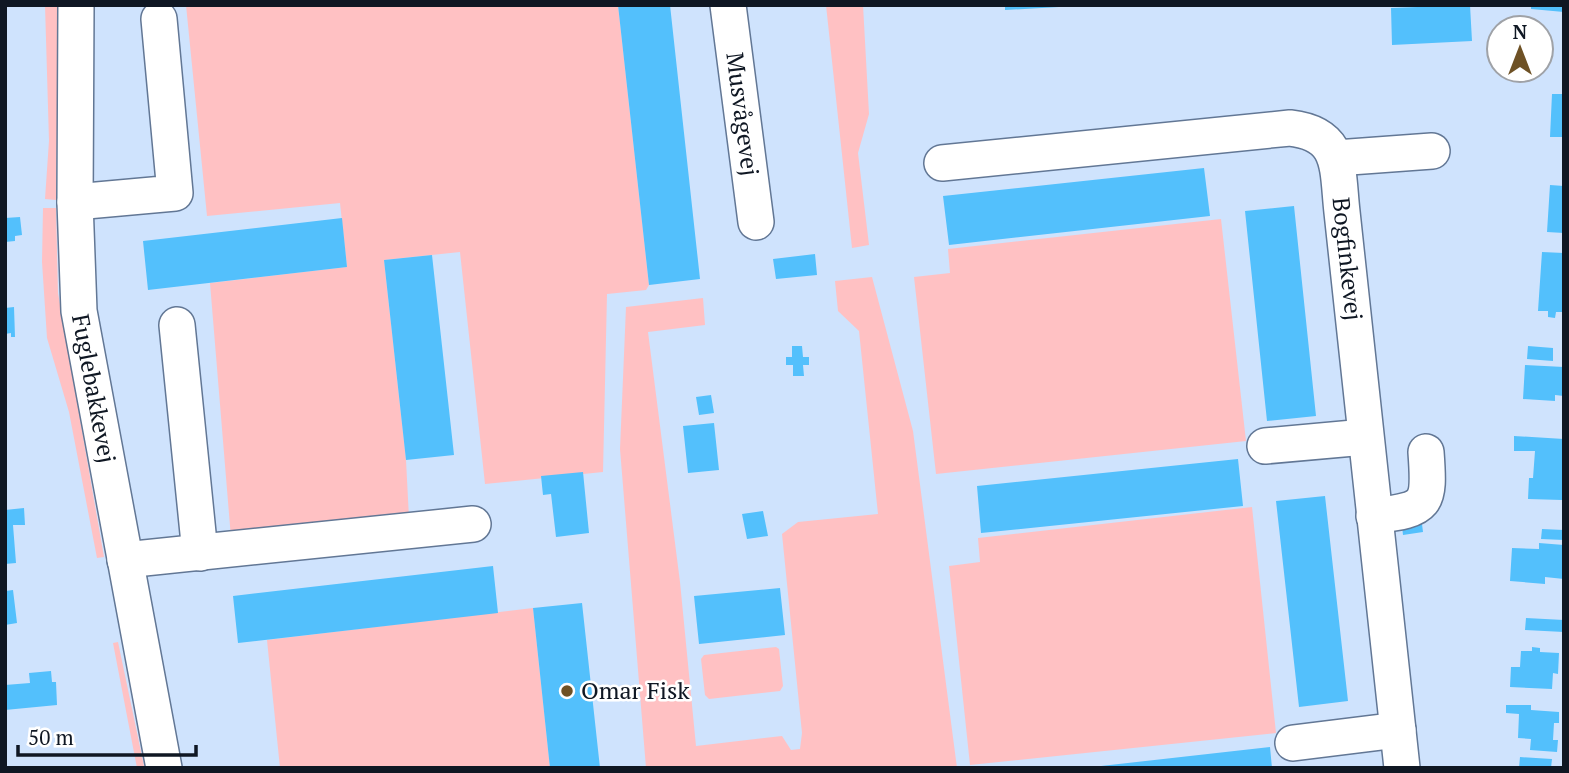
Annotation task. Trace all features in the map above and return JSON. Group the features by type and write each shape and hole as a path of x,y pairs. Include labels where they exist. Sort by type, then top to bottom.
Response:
{"street":[{"name":"Fuglebakkevej","path":"76,5 75,202 79,311 164,768"},
{"name":"Musvågevej","path":"729,5 756,222"},
{"path":"75,202 175,193 159,19"},
{"path":"942,163 1290,128 1321,134 1336,158 1432,151"},
{"name":"Bogfinkevej","path":"1336,158 1402,768"},
{"path":"177,324 200,553"},
{"path":"1265,446 1365,437"},
{"path":"1374,516 1418,508 1424,500 1428,478 1426,452"},
{"path":"125,560 473,524"},
{"path":"1293,743 1398,730"}],"shaded area":[{"path":"45,5 59,5 56,200 45,199 49,141"},
{"path":"186,5 618,5 649,285 646,290 607,294 603,472 485,484 460,252 384,260 406,460 409,518 231,538 210,283 347,267 340,203 207,216"},
{"path":"826,5 863,5 869,114 858,153 869,245 852,248"},
{"path":"43,208 56,208 58,293 104,557 97,558 69,412 47,338 42,262"},
{"path":"1221,219 1246,441 936,474 914,277 950,273 948,249"},
{"path":"872,277 913,431 957,768 646,768 620,449 626,307 703,298 705,325 648,332 680,582 696,746 782,736 791,750 800,749 802,733 782,534 798,522 878,514 859,331 838,311 835,281"},
{"path":"1252,507 1276,733 970,765 949,566 980,562 978,538"},
{"path":"533,608 550,768 280,768 267,640"},
{"path":"118,642 144,766 137,768 113,643"},
{"path":"776,647 779,649 783,686 780,691 709,699 705,695 701,659 704,655"}],"building":[{"path":"618,5 670,5 700,279 649,285"},
{"path":"1005,5 1059,5 1059,7 1005,10"},
{"path":"1470,5 1472,41 1392,45 1391,8"},
{"path":"1531,5 1564,5 1564,12 1531,9"},
{"path":"1552,94 1564,94 1563,137 1550,137"},
{"path":"1204,168 1210,216 949,245 943,196"},
{"path":"1550,185 1564,186 1564,233 1547,232"},
{"path":"1294,206 1316,416 1267,421 1245,211"},
{"path":"20,217 22,235 15,236 15,241 5,242 5,218"},
{"path":"342,218 347,267 148,290 143,241"},
{"path":"1542,252 1564,253 1564,312 1556,312 1555,318 1548,317 1548,311 1538,311"},
{"path":"815,254 817,275 776,279 773,259"},
{"path":"432,255 454,455 406,460 384,260"},
{"path":"14,307 15,337 11,337 11,333 5,334 5,308"},
{"path":"792,346 802,346 803,357 809,357 809,365 803,365 804,376 793,376 793,365 786,365 786,357 792,357"},
{"path":"1528,346 1553,348 1553,361 1527,359"},
{"path":"1525,365 1564,367 1564,396 1555,395 1555,401 1523,399"},
{"path":"711,395 714,413 699,415 696,397"},
{"path":"714,423 719,470 688,473 683,426"},
{"path":"1514,436 1564,439 1562,500 1528,499 1535,451 1514,451"},
{"path":"1238,459 1243,506 981,533 977,486"},
{"path":"583,472 589,533 556,537 551,494 543,495 541,476"},
{"path":"1325,496 1348,701 1299,707 1276,501"},
{"path":"24,508 25,525 13,525 16,563 5,564 5,510"},
{"path":"763,511 768,536 747,539 742,514"},
{"path":"1422,524 1423,532 1403,535 1402,526"},
{"path":"1542,529 1564,530 1564,540 1541,539"},
{"path":"1539,543 1564,545 1564,579 1545,577 1545,584 1510,581 1512,548 1539,549"},
{"path":"493,566 498,613 238,643 233,596"},
{"path":"780,588 785,635 699,644 694,596"},
{"path":"13,590 17,623 5,625 5,591"},
{"path":"582,603 600,768 550,768 533,608"},
{"path":"1526,618 1564,620 1564,632 1525,630"},
{"path":"1532,647 1540,648 1540,652 1559,653 1558,674 1553,673 1552,689 1510,687 1511,667 1520,667 1521,651 1532,651"},
{"path":"51,671 52,682 56,682 57,705 5,710 5,685 30,683 29,673"},
{"path":"1506,705 1531,705 1531,710 1559,712 1559,723 1554,723 1553,740 1558,740 1557,752 1530,750 1531,739 1518,738 1519,714 1506,713"},
{"path":"1270,747 1272,768 1101,768 1101,766"},
{"path":"1520,757 1552,759 1551,768 1519,768"}],"place":[{"name":"Omar Fisk","path":"567,691"}]}
